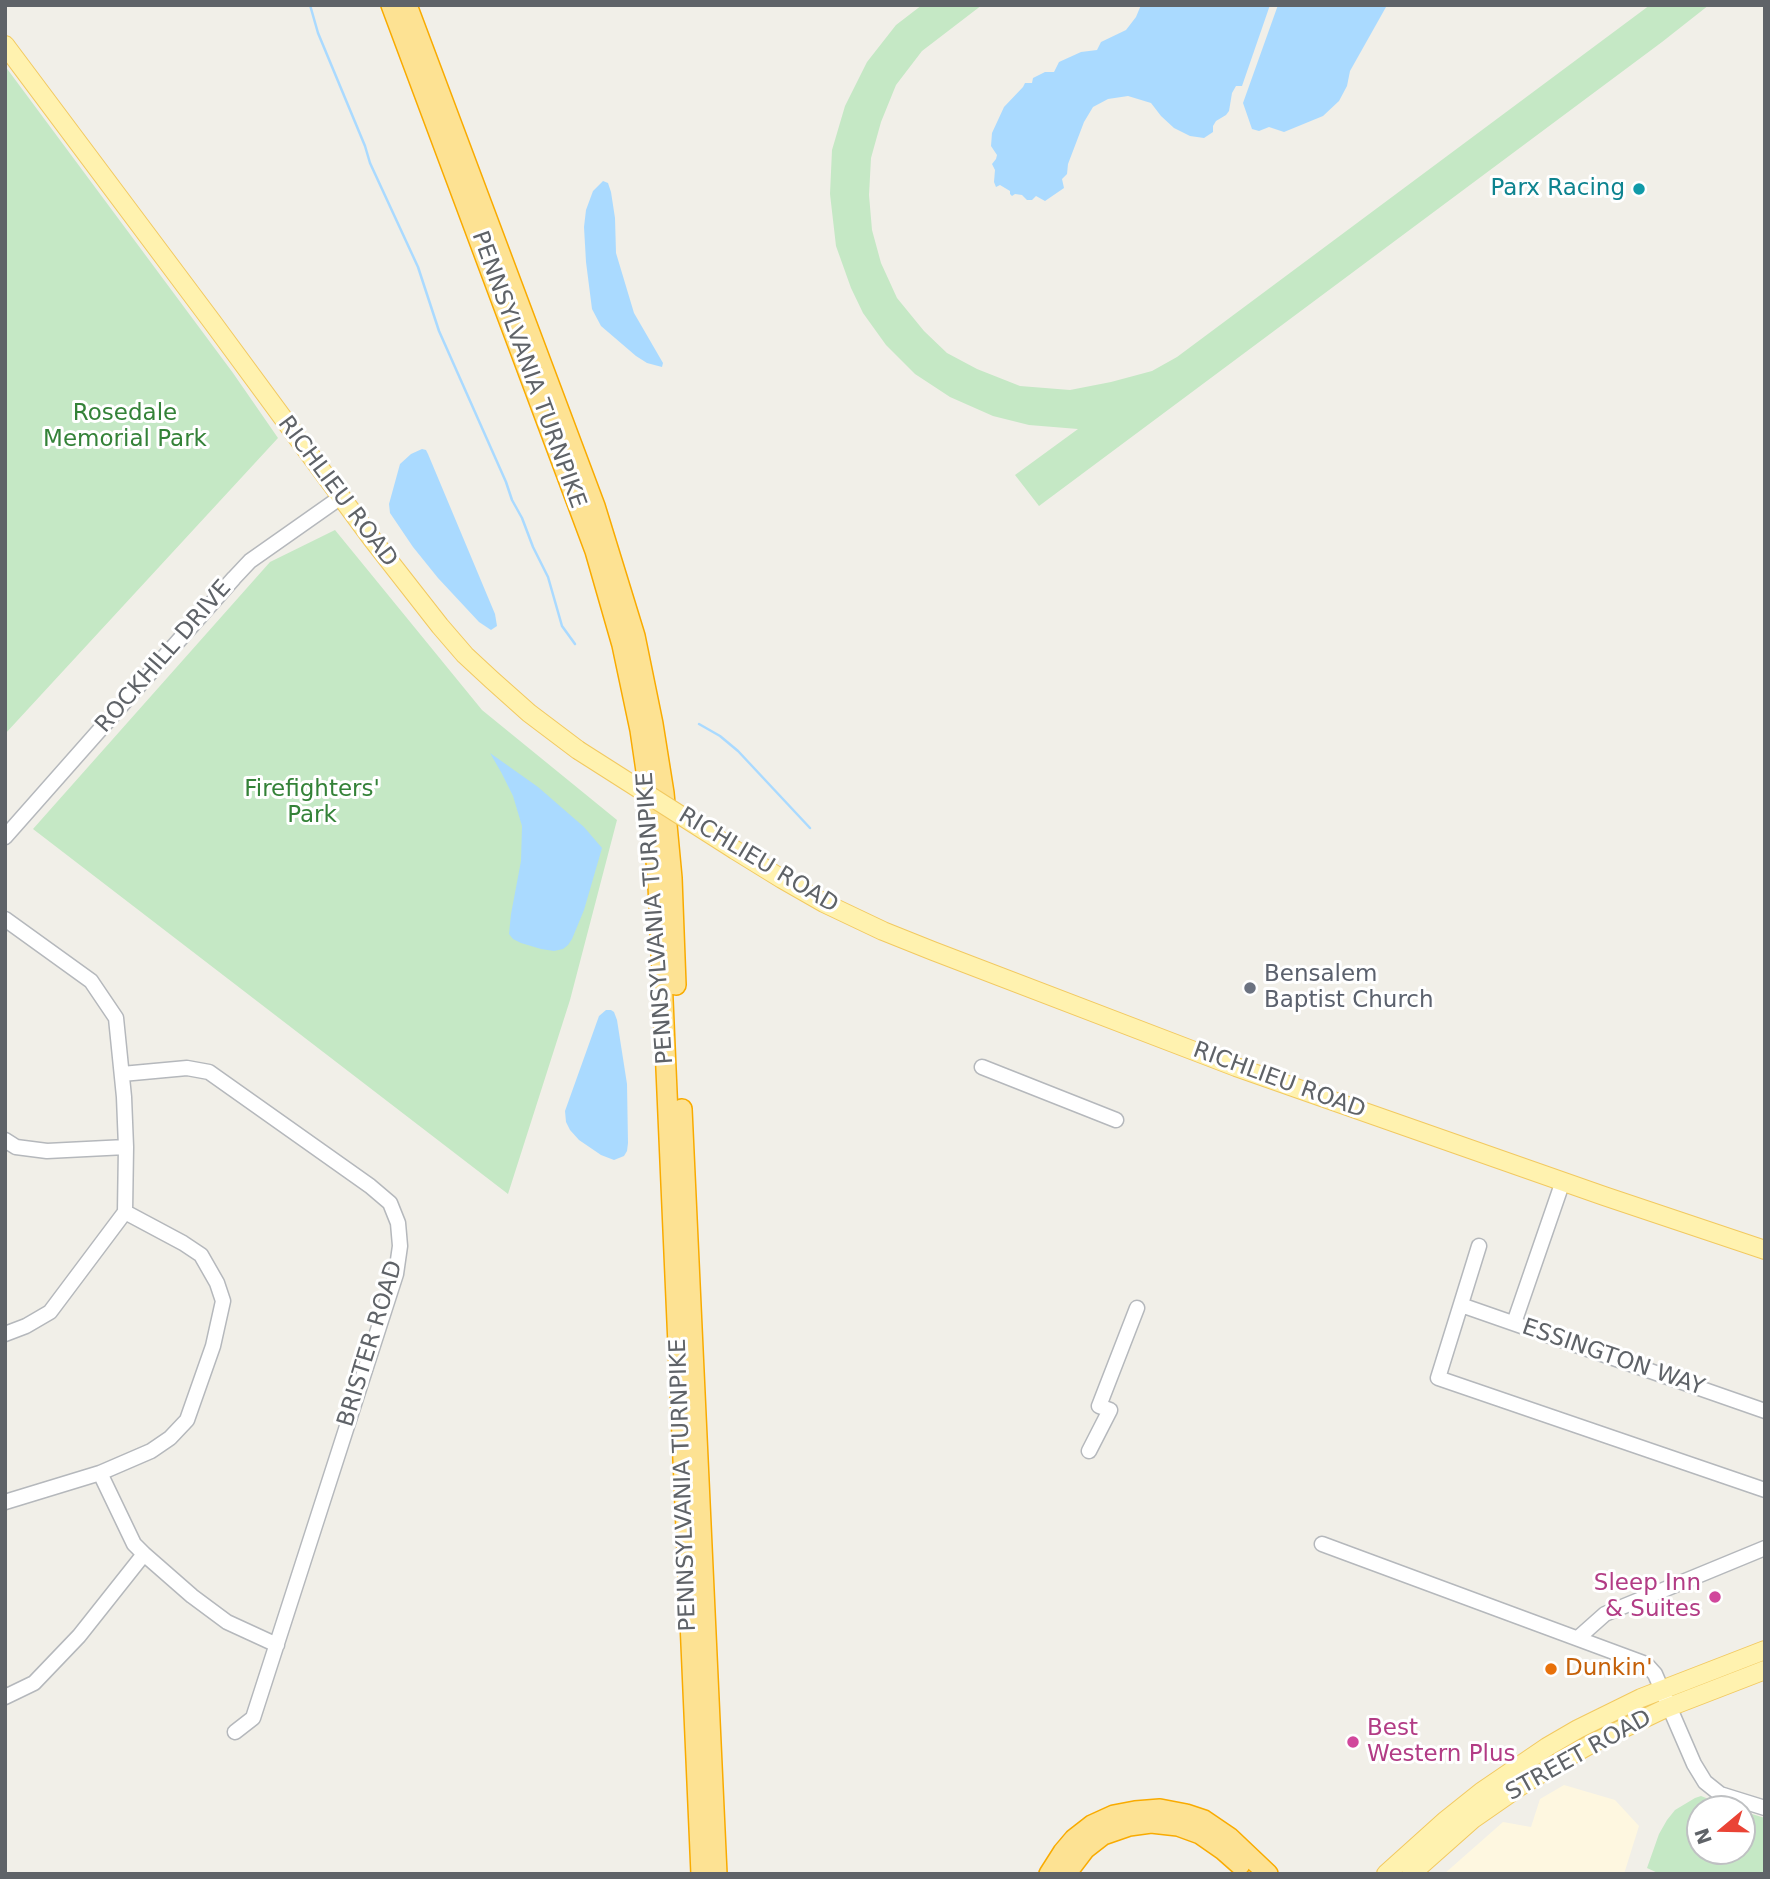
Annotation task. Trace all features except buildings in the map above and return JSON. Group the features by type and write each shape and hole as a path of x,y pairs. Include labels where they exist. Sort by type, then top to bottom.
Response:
{"highway":[{"name":"PENNSYLVANIA TURNPIKE","path":"391,5 595,551 622,645 642,742 652,812 658,885 701,1874"},
{"name":"PENNSYLVANIA TURNPIKE","path":"407,5 595,506 635,636 653,724 664,793 672,878 717,1874"},
{"path":"712,1751 725,1874"},
{"path":"1049,1874 1062,1852 1092,1825 1114,1815 1160,1810 1204,1820 1229,1837 1268,1874"},
{"path":"1066,1874 1085,1849 1103,1835 1129,1826 1151,1823 1178,1826 1200,1833 1250,1874"}],"main road":[{"name":"RICHLIEU ROAD","path":"5,46 432,616 466,655 529,713 579,750 782,879 824,903 908,941 1236,1067 1765,1250"},
{"name":"STREET ROAD","path":"1386,1874 1455,1813 1529,1759 1578,1729 1662,1690 1765,1650"},
{"name":"STREET ROAD","path":"1411,1874 1474,1819 1518,1787 1591,1744 1670,1707 1765,1670"}],"street":[{"name":"ROCKHILL DRIVE","path":"5,836 250,561 341,497"},
{"path":"5,919 91,981 116,1018 126,1147 125,1212 50,1312 5,1334"},
{"path":"982,1067 1116,1120"},
{"name":"BRISTER ROAD","path":"122,1074 187,1068 209,1073 370,1186 390,1203 398,1223 400,1246 396,1274 253,1718 235,1732"},
{"path":"5,1140 16,1147 47,1151 126,1147"},
{"path":"1514,1323 1563,1181"},
{"path":"5,1502 100,1473 150,1451 170,1438 187,1420 213,1346 223,1301 217,1283 201,1255 183,1242 125,1212"},
{"path":"1479,1246 1438,1378 1765,1490"},
{"name":"ESSINGTON WAY","path":"1461,1305 1765,1411"},
{"path":"1089,1451 1110,1410 1099,1406 1137,1308"},
{"path":"100,1473 134,1545 192,1596 227,1622 277,1644"},
{"path":"1322,1544 1646,1664 1655,1674 1693,1764 1705,1782 1720,1794 1765,1808"},
{"path":"1578,1638 1605,1614 1765,1548"},
{"path":"5,1697 34,1684 79,1636 144,1554"}],"shaded area":[{"path":"1564,1785 1615,1800 1639,1826 1624,1874 1444,1874 1503,1822 1531,1827 1540,1799"}],"green space":[{"path":"922,5 982,5 922,51 896,85 881,122 871,158 869,195 872,230 881,263 897,298 924,331 947,353 977,369 1020,386 1070,390 1152,371 1177,357 1650,5 1709,5 1039,506 1015,475 1078,429 1029,425 993,416 950,397 915,374 886,345 863,313 836,246 830,194 832,150 845,106 867,62 896,25"},
{"name":"Rosedale Memorial Park","path":"5,66 233,373 278,438 5,734"},
{"name":"Firefighters' Park","path":"335,530 482,710 617,820 570,1000 508,1194 33,829 270,562"},
{"path":"1686,1803 1686,1865 1756,1865 1756,1815 1765,1818 1763,1874 1660,1874 1647,1868 1659,1834 1675,1810"}],"water":[{"path":"1141,5 1270,5 1242,86 1236,86 1229,111 1216,121 1213,132 1204,138 1190,136 1174,128 1151,103 1128,96 1108,99 1093,107 1084,122 1068,164 1067,174 1062,179 1064,188 1045,201 1036,196 1027,200 1022,195 1012,196 1010,191 1000,185 996,187 992,164 997,155 991,146 992,133 1004,107 1025,83 1032,83 1033,78 1045,72 1054,72 1059,62 1081,52 1097,50 1101,42 1126,30"},
{"path":"1278,5 1408,5 1386,7 1350,71 1347,86 1339,101 1323,116 1284,132 1269,127 1259,131 1252,129 1243,103"},
{"path":"603,181 608,183 611,192 616,253 634,313 663,363 662,367 647,363 636,356 601,326 592,309 584,227 586,210 593,191"},
{"path":"422,449 428,454 495,614 497,626 491,630 479,622 438,578 390,513 389,504 400,464"},
{"path":"490,753 538,787 584,827 602,848 584,910 572,939 563,949 541,949 521,943 509,934 521,861 522,826 513,796"},
{"path":"606,1010 614,1012 617,1020 627,1084 627,1151 624,1156 614,1160 601,1155 579,1140 566,1122 565,1111 599,1016"}],"waterway":[{"path":"310,5 318,33 370,163 418,267 439,331 548,577 562,626 575,644"},
{"path":"699,724 738,751 810,828"}],"place":[{"name":"Parx Racing","path":"1639,189"},
{"name":"Bensalem Baptist Church","path":"1250,988"},
{"name":"Sleep Inn & Suites","path":"1715,1597"},
{"name":"Dunkin'","path":"1551,1669"},
{"name":"Best Western Plus","path":"1353,1742"}]}
